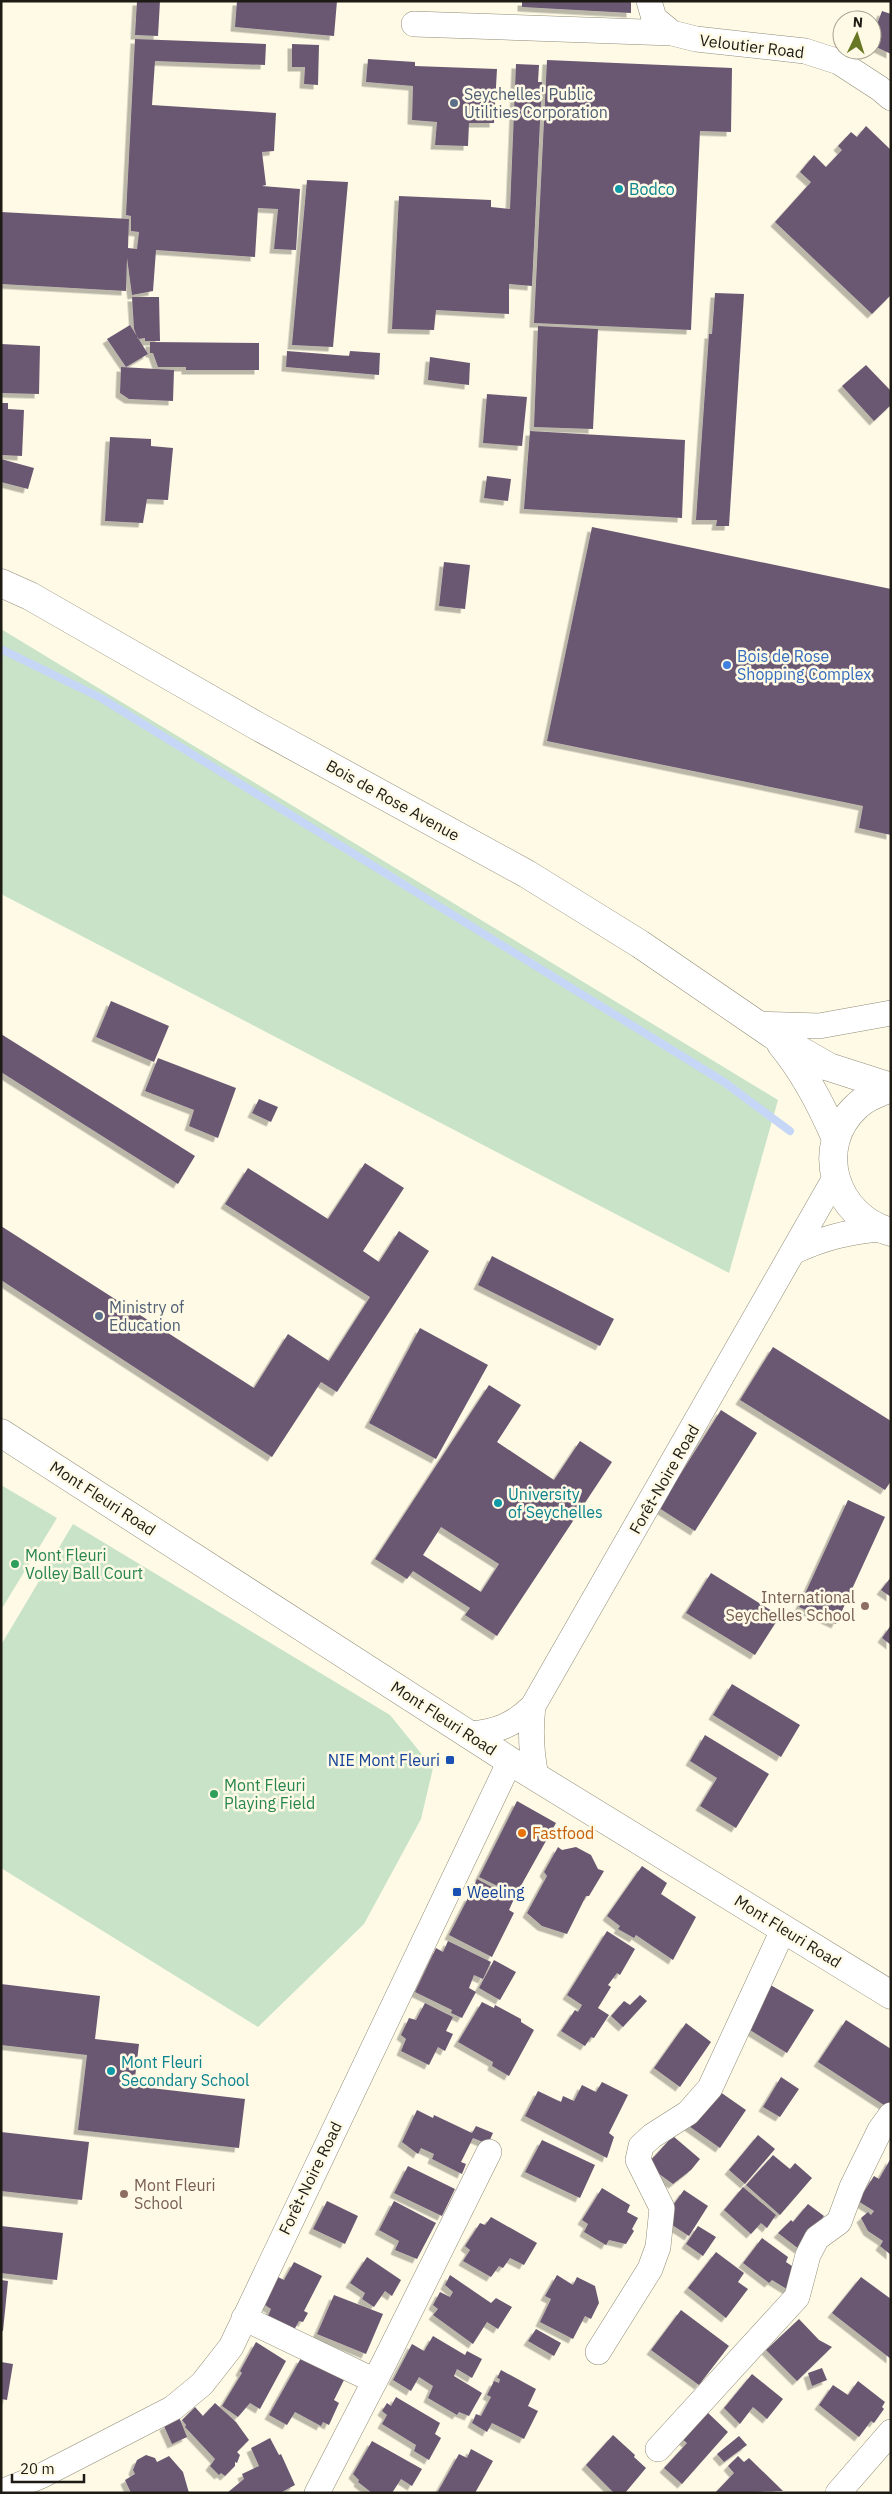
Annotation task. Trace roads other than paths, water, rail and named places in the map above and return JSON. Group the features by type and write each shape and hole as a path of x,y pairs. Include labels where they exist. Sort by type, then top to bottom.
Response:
{"main road":[{"name":"Bois de Rose Avenue","path":"1,583 30,596 249,721 527,874 640,944 765,1030 829,1067 891,1088"},
{"name":"Bois de Rose Avenue","path":"765,1030 798,1066 819,1100 836,1139"},
{"path":"885,1230 859,1217 844,1199 835,1178 833,1158 836,1139 844,1121 857,1106 874,1095 891,1088"},
{"name":"Mont Fleuri Road","path":"1,1433 510,1761 891,1995"}],"street":[{"name":"Veloutier Road","path":"649,1 654,18 672,33 696,39 805,51 839,62 891,98"},
{"path":"414,24 672,33"},
{"path":"765,1030 819,1026 879,1017 891,1013"},
{"name":"Forêt-Noire Road","path":"470,1734 487,1733 504,1728 520,1719 533,1706 795,1251 835,1178"},
{"path":"795,1251 820,1240 848,1232 885,1230"},
{"name":"Forêt-Noire Road","path":"533,1706 530,1730 531,1753 536,1776"},
{"name":"Forêt-Noire Road","path":"1,2492 41,2476 173,2408 202,2384 231,2348 510,1761"},
{"path":"598,2352 650,2269 658,2247 662,2208 638,2160 641,2146 652,2136 688,2113 710,2088 784,1928"},
{"path":"658,2449 797,2297 808,2255 817,2238 839,2222 852,2187 880,2130 891,2115"},
{"path":"317,2493 489,2152"},
{"path":"244,2318 375,2381"},
{"path":"838,2493 891,2432"}],"waterway":[{"path":"1,649 101,698 724,1082 790,1131"}],"place":[{"name":"Seychelles' Public Utilities Corporation","path":"454,103"},
{"name":"Bodco","path":"619,189"},
{"name":"Bois de Rose Shopping Complex","path":"727,665"},
{"name":"Ministry of Education","path":"99,1316"},
{"name":"University of Seychelles","path":"498,1503"},
{"name":"Mont Fleuri Volley Ball Court","path":"15,1564"},
{"name":"International Seychelles School","path":"865,1606"},
{"name":"NIE Mont Fleuri","path":"450,1760"},
{"name":"Mont Fleuri Playing Field","path":"214,1794"},
{"name":"Fastfood","path":"522,1833"},
{"name":"Weeling","path":"457,1892"},
{"name":"Mont Fleuri Secondary School","path":"111,2071"},
{"name":"Mont Fleuri School","path":"124,2194"}]}
